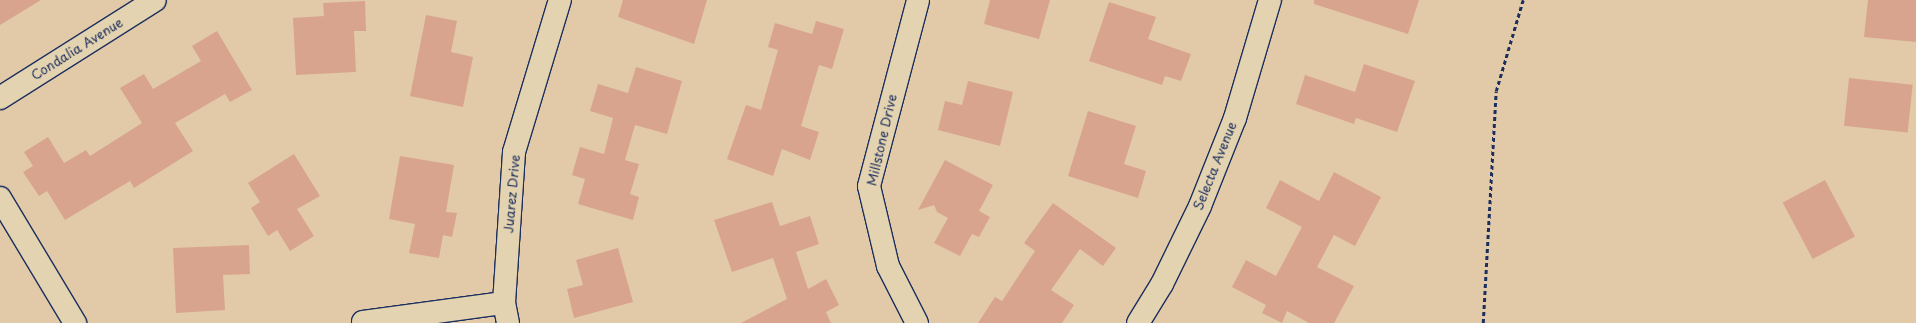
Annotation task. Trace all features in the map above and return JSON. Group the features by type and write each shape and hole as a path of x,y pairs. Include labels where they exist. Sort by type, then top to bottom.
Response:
{"street":[{"name":"Condalia Avenue","path":"0,98 155,0"},
{"name":"Juarez Drive","path":"506,313 514,152 560,0"},
{"name":"Millstone Drive","path":"917,323 888,266 869,186 918,0"},
{"name":"Selecta Avenue","path":"1138,323 1162,284 1209,184 1235,118 1270,0"},
{"path":"0,198 75,323"},
{"path":"363,322 506,313"}],"path":[{"path":"1483,323 1496,91 1523,0"}],"building":[{"path":"0,0 41,0 0,25"},
{"path":"623,0 707,0 694,44 618,17"},
{"path":"990,0 1050,0 1039,39 984,24"},
{"path":"1314,0 1419,0 1408,34 1314,4"},
{"path":"1868,0 1916,0 1916,42 1864,37"},
{"path":"365,1 366,31 354,31 356,72 296,75 293,18 324,16 323,3"},
{"path":"1109,2 1156,17 1148,39 1191,54 1181,81 1165,76 1162,85 1089,61"},
{"path":"426,15 457,21 451,52 473,57 463,107 410,96"},
{"path":"816,21 844,29 832,69 819,65 801,126 819,132 810,160 782,149 773,176 727,159 746,105 761,110 778,50 768,47 775,23 812,34"},
{"path":"217,31 252,90 230,102 225,94 175,123 193,151 134,188 130,181 65,220 47,191 39,196 23,172 33,166 24,152 48,137 64,163 86,150 90,156 142,123 120,88 144,74 153,89 201,61 192,46"},
{"path":"1364,64 1415,81 1397,132 1356,118 1354,124 1296,104 1305,75 1355,92"},
{"path":"636,67 682,81 667,134 635,125 625,160 639,164 630,194 639,197 633,220 578,204 585,179 572,175 580,147 604,154 613,118 590,111 598,84 628,93"},
{"path":"1849,78 1913,85 1908,132 1844,126"},
{"path":"968,81 1013,92 1000,146 938,130 945,101 962,105"},
{"path":"1088,111 1136,126 1124,164 1146,171 1138,198 1068,176"},
{"path":"294,154 320,196 297,209 314,236 290,251 277,230 268,236 251,208 260,202 248,183"},
{"path":"400,156 454,165 446,212 457,213 452,237 443,235 439,258 409,253 415,224 389,219"},
{"path":"945,160 993,185 979,211 990,217 979,237 972,234 960,256 934,243 948,218 937,212 934,205 918,210"},
{"path":"1334,172 1381,197 1355,246 1334,235 1317,267 1354,286 1334,323 1309,323 1287,311 1282,323 1262,313 1266,305 1232,287 1246,260 1276,276 1302,227 1266,208 1280,180 1319,201"},
{"path":"1825,180 1855,237 1813,259 1783,203"},
{"path":"772,202 780,226 810,216 819,244 796,252 808,289 826,279 839,305 826,312 831,323 741,323 787,299 773,258 732,272 714,220"},
{"path":"1053,203 1116,248 1103,266 1080,249 1051,290 1074,305 1062,323 978,323 995,297 1002,301 1035,251 1024,243"},
{"path":"249,245 250,274 223,275 225,310 176,313 173,248"},
{"path":"618,248 633,302 574,318 567,289 583,285 576,260"}]}
